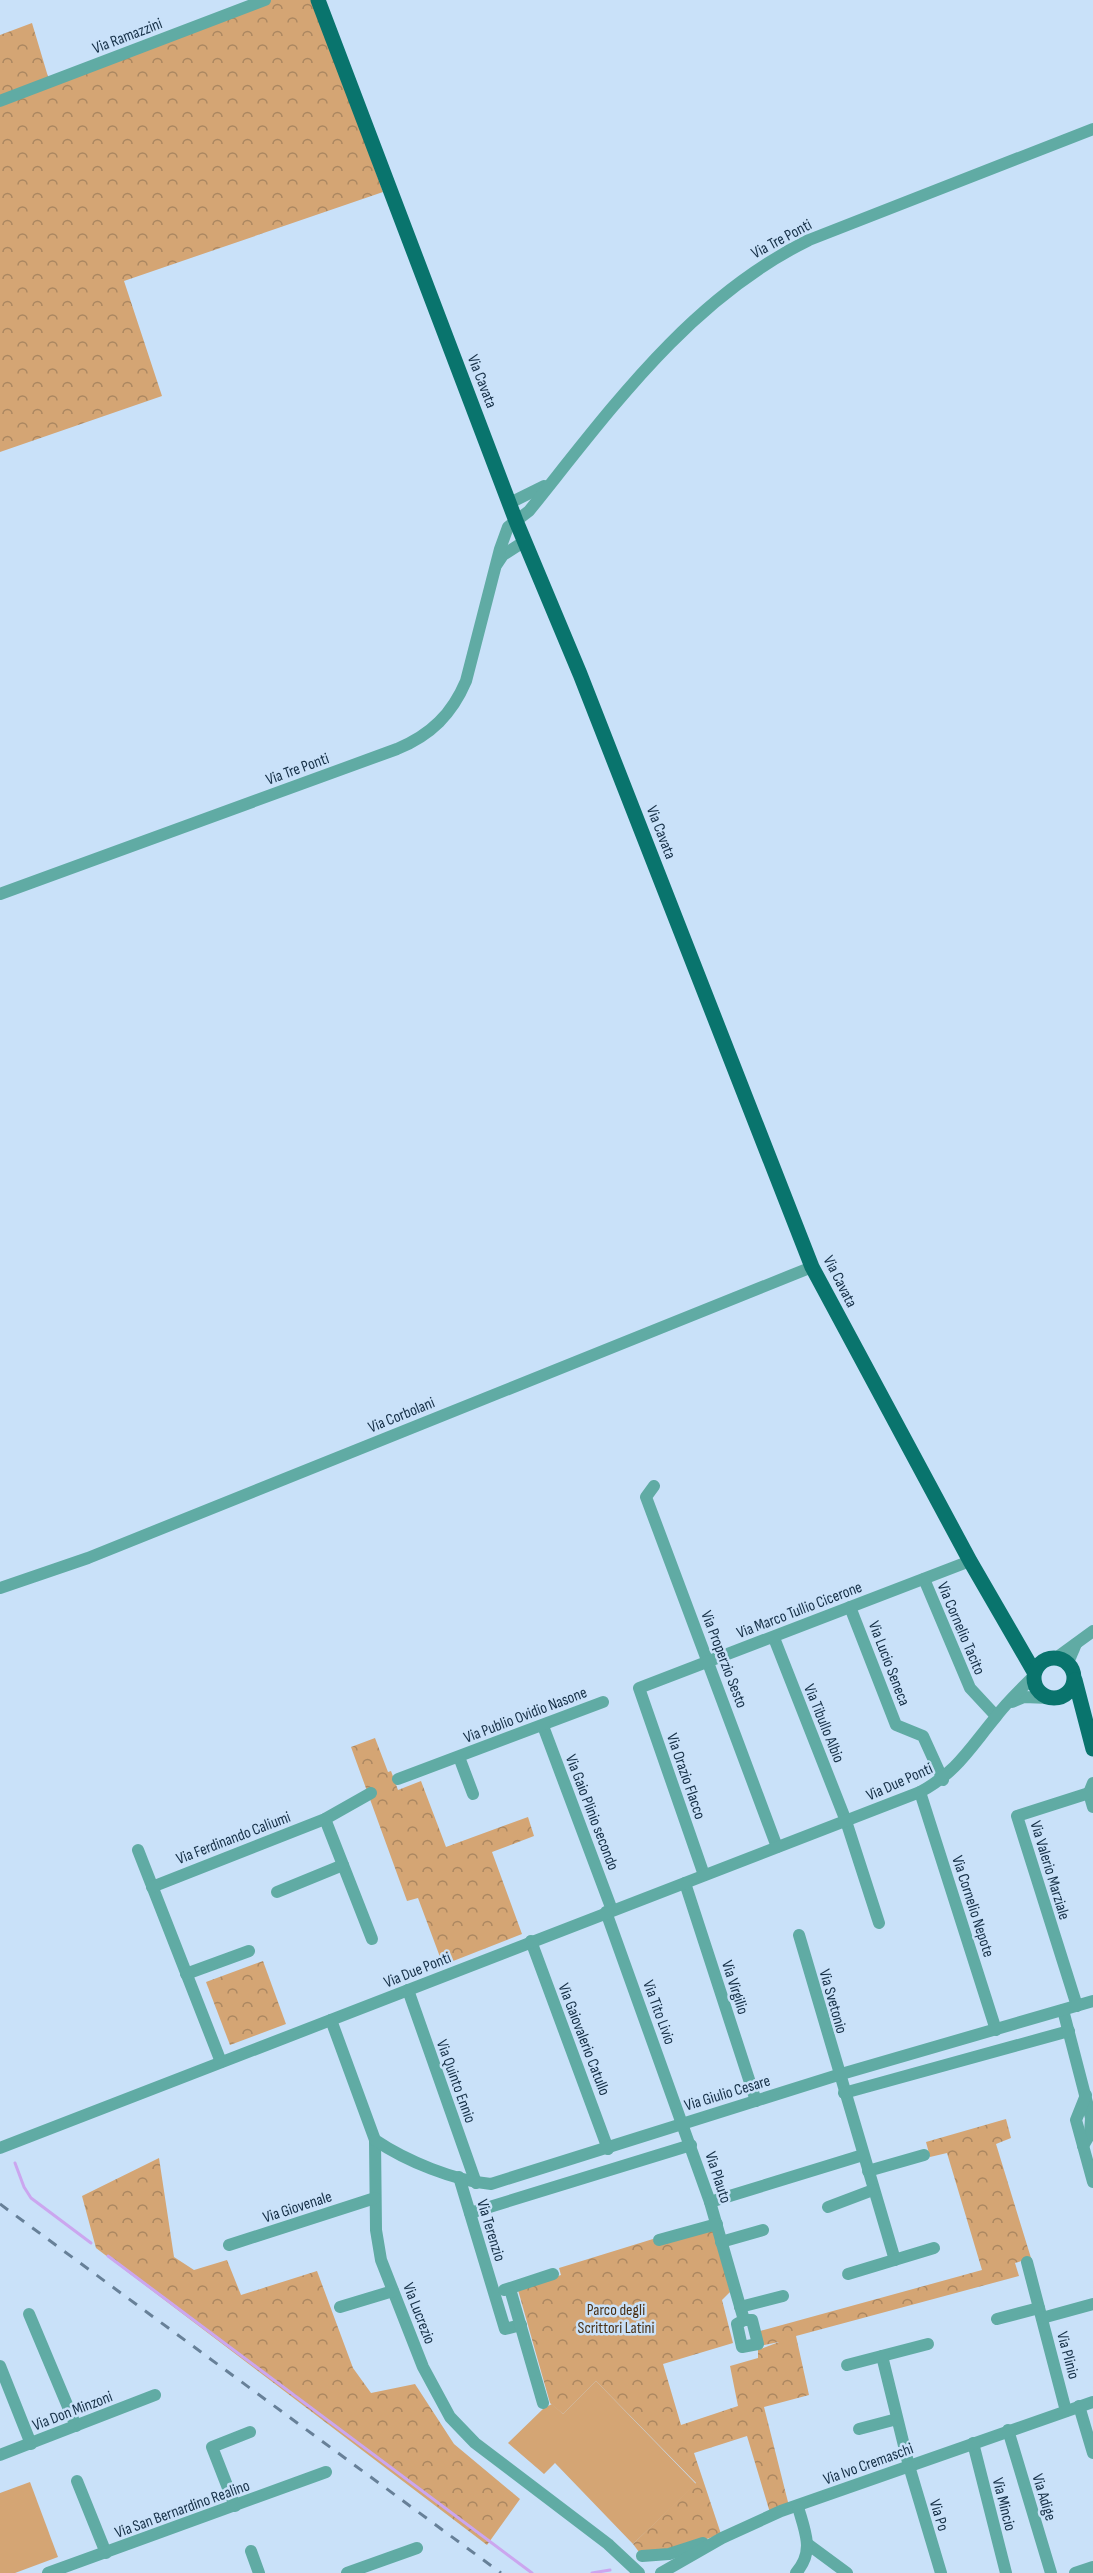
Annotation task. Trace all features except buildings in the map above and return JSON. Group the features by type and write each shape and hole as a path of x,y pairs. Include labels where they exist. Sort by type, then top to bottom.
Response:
{"main road":[{"name":"Via Cavata","path":"318,0 516,520 585,685 812,1267 1033,1674"},
{"path":"1023,1653 1056,1660 1075,1680 1093,1749"},
{"path":"1056,1660 1033,1674 1040,1691 1076,1714 1086,1728"},
{"path":"1053,1698 1068,1694 1075,1680"}],"street":[{"name":"Via Ramazzini","path":"0,101 266,0"},
{"name":"Via Tre Ponti","path":"0,894 397,749 429,733 446,717 457,701 466,681 508,527 529,511 655,358 726,290 772,258 809,240 1093,129"},
{"name":"Via Tre Ponti","path":"510,503 555,479"},
{"path":"496,565 503,555 525,541"},
{"name":"Via Corbolani","path":"0,1588 88,1558 812,1267"},
{"name":"Via Properzio Sesto","path":"654,1486 646,1497 777,1847"},
{"name":"Via Marco Tullio Cicerone","path":"639,1688 970,1561"},
{"name":"Via Cornelio Tacito","path":"924,1579 970,1688 1000,1711"},
{"name":"Via Lucio Seneca","path":"850,1607 896,1725 924,1736 943,1780"},
{"path":"1056,1660 1093,1631"},
{"name":"Via Tibullo Albio","path":"774,1638 846,1821"},
{"name":"Via Due Ponti","path":"0,2148 920,1792 943,1780 956,1768 1000,1711 1033,1674"},
{"name":"Via Orazio Flacco","path":"639,1688 704,1875"},
{"path":"1000,1711 1024,1698 1053,1698"},
{"name":"Via Publio Ovidio Nasone","path":"398,1779 603,1702"},
{"name":"Via Gaio Plinio secondo","path":"543,1726 609,1911"},
{"name":"Via Publio Ovidio Nasone","path":"459,1757 473,1794"},
{"path":"1091,1788 1093,1807"},
{"name":"Via Valerio Marziale","path":"1077,2006 1017,1816 1091,1788"},
{"name":"Via Cornelio Nepote","path":"920,1792 996,2030"},
{"name":"Via Ferdinando Caliumi","path":"152,1887 325,1819 371,1793"},
{"path":"325,1819 372,1939"},
{"path":"846,1821 879,1923"},
{"path":"138,1850 221,2062"},
{"path":"277,1892 343,1865"},
{"name":"Via Virgilio","path":"685,1883 756,2101"},
{"name":"Via Tito Livio","path":"609,1911 683,2123"},
{"name":"Via Svetonio","path":"799,1935 838,2075 895,2260"},
{"name":"Via Gaiovalerio Catullo","path":"531,1941 608,2149"},
{"path":"186,1974 249,1951"},
{"name":"Via Quinto Ennio","path":"408,1990 476,2183"},
{"name":"Via Giulio Cesare","path":"375,2140 397,2155 476,2183 491,2184 838,2075 1093,2001"},
{"path":"1063,2010 1086,2095 1090,2134 1083,2146 1093,2182"},
{"name":"Via Lucrezio","path":"332,2020 375,2140 376,2230 381,2260 423,2367 450,2417 476,2443 608,2544 639,2573"},
{"path":"844,2093 1069,2031"},
{"name":"Via Plauto","path":"683,2123 717,2224 744,2320"},
{"path":"470,2213 691,2145"},
{"path":"710,2202 862,2155"},
{"path":"868,2171 924,2155"},
{"name":"Via Terenzio","path":"459,2177 505,2329 521,2325"},
{"path":"828,2207 873,2190"},
{"name":"Via Giovenale","path":"229,2245 375,2198"},
{"path":"659,2240 717,2224"},
{"path":"721,2242 764,2230"},
{"path":"848,2274 934,2248"},
{"name":"Via Plinio","path":"1027,2262 1066,2411"},
{"path":"494,2293 553,2274"},
{"path":"510,2289 543,2403"},
{"path":"340,2307 393,2291"},
{"path":"740,2307 783,2296"},
{"path":"997,2319 1093,2304"},
{"path":"29,2314 76,2426"},
{"path":"847,2365 928,2344"},
{"name":"Via Po","path":"882,2356 909,2466 940,2573"},
{"path":"0,2366 31,2444"},
{"name":"Via Don Minzoni","path":"0,2455 155,2395"},
{"name":"Via Ivo Cremaschi","path":"662,2573 722,2538 782,2511 1093,2402"},
{"path":"1079,2406 1093,2453"},
{"path":"859,2429 897,2419"},
{"name":"Via Adige","path":"1008,2430 1051,2573"},
{"path":"235,2506 212,2447 250,2432"},
{"name":"Via Mincio","path":"973,2443 1006,2573"},
{"name":"Via San Bernardino Realino","path":"48,2573 326,2472"},
{"path":"77,2481 106,2553"},
{"path":"796,2573 805,2563 809,2545 798,2507"},
{"name":"Via Lucrezio","path":"642,2556 669,2554 722,2538"},
{"name":"Via Lucrezio","path":"608,2544 657,2559 662,2573"},
{"path":"809,2545 847,2573"},
{"path":"347,2573 417,2548"},
{"path":"251,2551 259,2573"},
{"path":"1075,2573 1093,2566"}],"green space":[{"path":"269,0 313,0 383,192 124,281 162,396 0,452 0,35 32,23 49,80"},
{"path":"375,1738 388,1772 391,1771 398,1790 421,1781 446,1847 528,1817 534,1836 492,1852 522,1934 443,1965 418,1898 407,1901 351,1747"},
{"path":"263,1961 286,2024 230,2045 206,1982"},
{"name":"Parco degli Scrittori Latini","path":"1006,2119 1011,2138 996,2144 1031,2258 1015,2263 1019,2276 796,2336 809,2395 764,2407 790,2510 771,2516 747,2436 694,2453 721,2534 684,2547 639,2552 633,2544 696,2483 596,2381 563,2414 550,2403 518,2290 561,2275 559,2268 653,2239 656,2245 714,2228 730,2292 722,2300 733,2343 663,2364 681,2425 738,2406 730,2366 758,2358 758,2350 779,2342 759,2346 757,2332 982,2270 947,2153 930,2157 926,2142"},
{"path":"159,2158 174,2257 194,2270 227,2260 241,2295 317,2271 353,2368 371,2393 415,2384 454,2444 520,2499 487,2545 96,2248 82,2196"},
{"path":"596,2381 696,2484 633,2544 555,2463 544,2474 508,2443 544,2408 552,2404 563,2414"},
{"path":"30,2482 58,2557 15,2573 0,2573 0,2493"}],"waterway":[{"path":"15,2163 31,2198 91,2243"},
{"path":"108,2256 532,2573"},
{"path":"592,2573 610,2570"}],"railway":[{"path":"0,2204 501,2573"}]}
